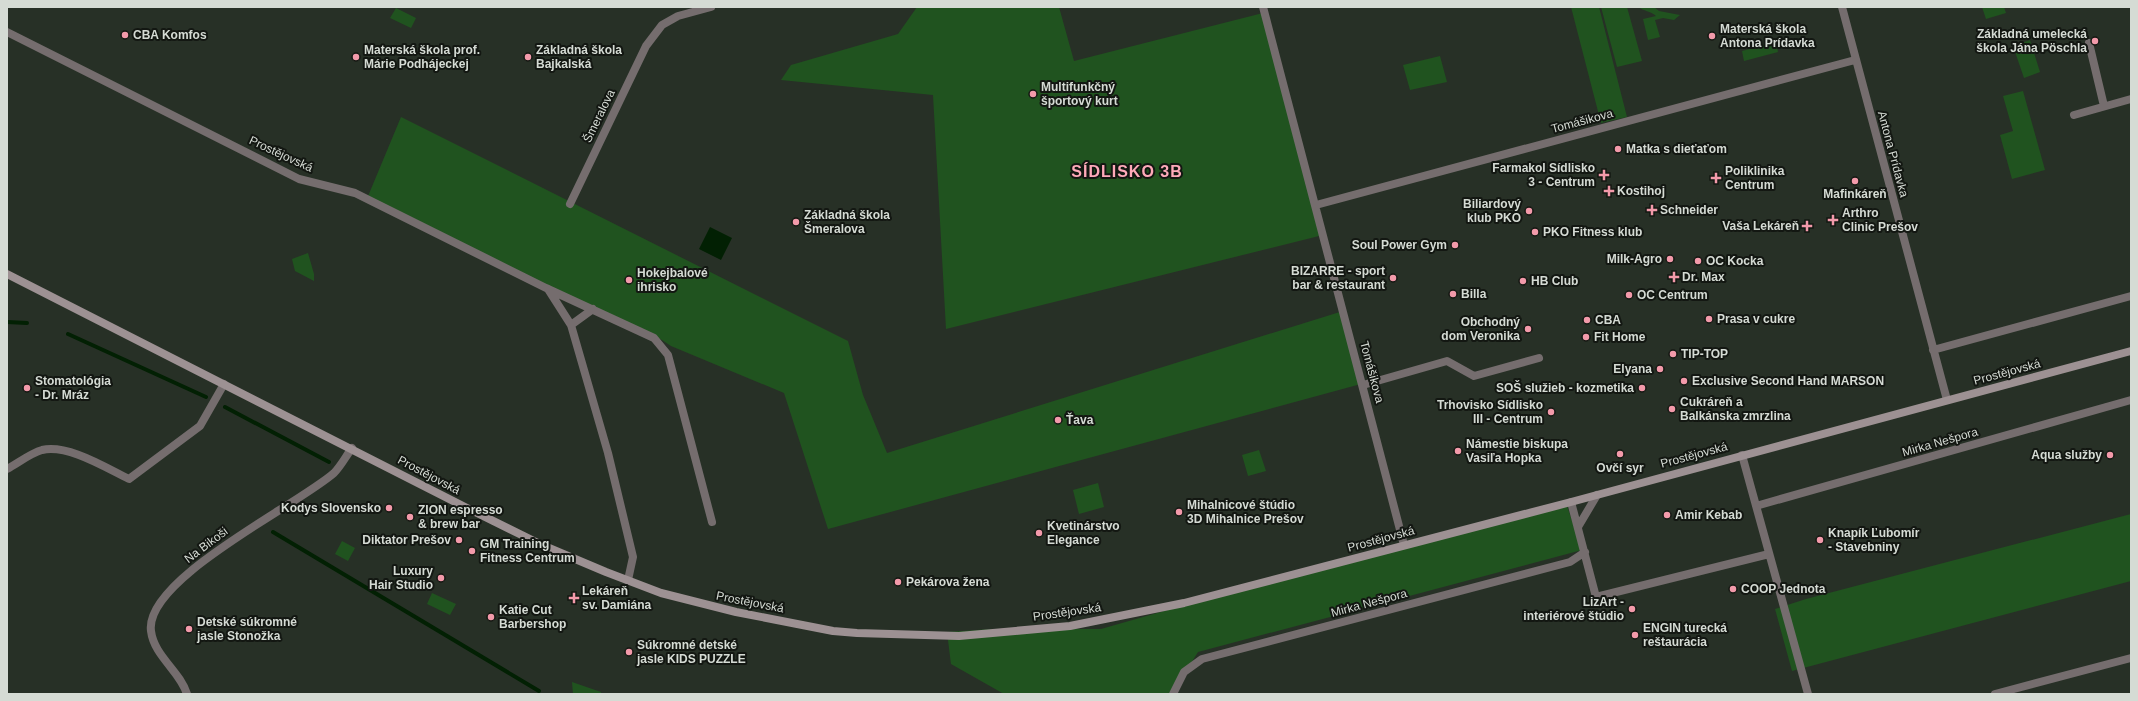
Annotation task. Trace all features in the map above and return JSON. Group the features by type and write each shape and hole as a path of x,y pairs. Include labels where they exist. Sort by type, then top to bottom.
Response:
{"street":[{"name":"Šmeralova","path":"570,204 646,46 662,25 678,16 711,7"},
{"name":"Tomášikova","path":"1263,7 1404,545"},
{"name":"Antona Prídavka","path":"1842,7 1947,400"},
{"name":"Prostějovská","path":"7,32 300,179 361,196 548,288 654,338 668,355 712,522"},
{"path":"2089,43 2104,106"},
{"name":"Tomášikova","path":"1316,205 1855,60"},
{"path":"2074,115 2131,99"},
{"name":"Prostějovská","path":"7,274 466,507 542,544 661,593 706,606 833,631 960,636 1070,626 1184,603 1571,502 2131,351"},
{"path":"548,288 571,325 608,453 632,554 628,580"},
{"path":"1933,350 2131,296"},
{"path":"571,325 593,309"},
{"path":"1363,385 1447,361 1474,376 1539,358"},
{"path":"7,469 41,450 54,449 70,452 129,479 200,426 224,384"},
{"name":"Mirka Nešpora","path":"1756,506 2131,400"},
{"name":"Na Bikoši","path":"187,694 153,643 150,620 159,603 194,570 230,541 305,494 335,472 352,448"},
{"path":"1742,455 1808,694"},
{"path":"1578,527 1597,495"},
{"path":"1571,502 1596,597 1769,554"},
{"name":"Mirka Nešpora","path":"1173,694 1184,672 1202,659 1570,562 1584,552"},
{"path":"1994,694 2131,658"}],"green space":[{"path":"917,7 1059,7 1074,61 1263,13 1323,235 946,329 933,95 781,80 791,65 898,34"},
{"path":"1571,7 1599,7 1627,117 1601,123"},
{"path":"1601,7 1627,7 1642,61 1617,67"},
{"path":"1638,7 1654,7 1659,11 1680,15 1674,20 1663,18 1655,20 1660,37 1648,40 1643,19 1656,16"},
{"path":"1982,7 2004,7 2006,13 1986,19"},
{"path":"396,8 416,18 411,28 390,18"},
{"path":"2030,40 2040,72 2024,78 2013,46"},
{"path":"1776,42 1778,52 1744,61 1742,51"},
{"path":"1440,56 1447,82 1410,90 1403,65"},
{"path":"2023,91 2045,170 2012,179 2000,135 2013,131 2003,96"},
{"path":"401,117 848,341 863,395 887,453 1343,311 1361,384 828,529 784,393 671,346 662,340 366,201"},
{"path":"308,253 314,274 314,281 295,271 292,259"},
{"path":"1259,450 1266,471 1248,476 1242,455"},
{"path":"1098,483 1104,507 1079,514 1073,490"},
{"path":"1565,500 1582,550 1198,652 1172,694 1004,694 951,664 947,632 992,629 1101,629 1402,543"},
{"path":"2131,514 2131,581 1792,671 1775,609 1806,599"},
{"path":"342,541 355,548 348,561 335,554"},
{"path":"432,593 456,604 450,615 427,604"},
{"path":"572,682 601,692 601,694 573,694"}],"shaded area":[{"path":"710,227 732,238 721,260 699,249"}],"waterway":[{"path":"7,322 27,323"},
{"path":"68,334 206,397"},
{"path":"225,407 329,462"},
{"path":"273,532 539,691"}],"place":[{"name":"CBA Komfos","path":"125,35"},
{"name":"Materská škola Antona Prídavka","path":"1712,36"},
{"name":"Základná umelecká škola Jána Pöschla","path":"2095,41"},
{"name":"Materská škola prof. Márie Podhájeckej","path":"356,57"},
{"name":"Základná škola Bajkalská","path":"528,57"},
{"name":"Multifunkčný športový kurt","path":"1033,94"},
{"name":"Matka s dieťaťom","path":"1618,149"},
{"name":"Farmakol Sídlisko 3 - Centrum","path":"1604,175"},
{"name":"Poliklinika Centrum","path":"1716,178"},
{"name":"Mafinkáreň","path":"1855,181"},
{"name":"Kostihoj","path":"1609,191"},
{"name":"Schneider","path":"1652,210"},
{"name":"Biliardový klub PKO","path":"1529,211"},
{"name":"Arthro Clinic Prešov","path":"1833,220"},
{"name":"Základná škola Šmeralova","path":"796,222"},
{"name":"Vaša Lekáreň","path":"1807,226"},
{"name":"PKO Fitness klub","path":"1535,232"},
{"name":"Soul Power Gym","path":"1455,245"},
{"name":"Milk-Agro","path":"1670,259"},
{"name":"OC Kocka","path":"1698,261"},
{"name":"Dr. Max","path":"1674,277"},
{"name":"BIZARRE - sport bar & restaurant","path":"1393,278"},
{"name":"Hokejbalové ihrisko","path":"629,280"},
{"name":"HB Club","path":"1523,281"},
{"name":"Billa","path":"1453,294"},
{"name":"OC Centrum","path":"1629,295"},
{"name":"Prasa v cukre","path":"1709,319"},
{"name":"CBA","path":"1587,320"},
{"name":"Obchodný dom Veronika","path":"1528,329"},
{"name":"Fit Home","path":"1586,337"},
{"name":"TIP-TOP","path":"1673,354"},
{"name":"Elyana","path":"1660,369"},
{"name":"Exclusive Second Hand MARSON","path":"1684,381"},
{"name":"Stomatológia - Dr. Mráz","path":"27,388"},
{"name":"SOŠ služieb - kozmetika","path":"1642,388"},
{"name":"Cukráreň a Balkánska zmrzlina","path":"1672,409"},
{"name":"Trhovisko Sídlisko III - Centrum","path":"1551,412"},
{"name":"Ťava","path":"1058,420"},
{"name":"Námestie biskupa Vasiľa Hopka","path":"1458,451"},
{"name":"Ovčí syr","path":"1620,454"},
{"name":"Aqua služby","path":"2110,455"},
{"name":"Kodys Slovensko","path":"389,508"},
{"name":"Mihalnicové štúdio 3D Mihalnice Prešov","path":"1179,512"},
{"name":"Amir Kebab","path":"1667,515"},
{"name":"ZION espresso & brew bar","path":"410,517"},
{"name":"Kvetinárstvo Elegance","path":"1039,533"},
{"name":"Diktator Prešov","path":"459,540"},
{"name":"Knapík Ľubomír - Stavebniny","path":"1820,540"},
{"name":"GM Training Fitness Centrum","path":"472,551"},
{"name":"Luxury Hair Studio","path":"441,578"},
{"name":"Pekárova žena","path":"898,582"},
{"name":"COOP Jednota","path":"1733,589"},
{"name":"Lekáreň sv. Damiána","path":"574,598"},
{"name":"LizArt - interiérové štúdio","path":"1632,609"},
{"name":"Katie Cut Barbershop","path":"491,617"},
{"name":"Detské súkromné jasle Stonožka","path":"189,629"},
{"name":"ENGIN turecká reštaurácia","path":"1635,635"},
{"name":"Súkromné detské jasle KIDS PUZZLE","path":"629,652"}],"district":[{"name":"SÍDLISKO 3B","path":"1127,171"}]}
